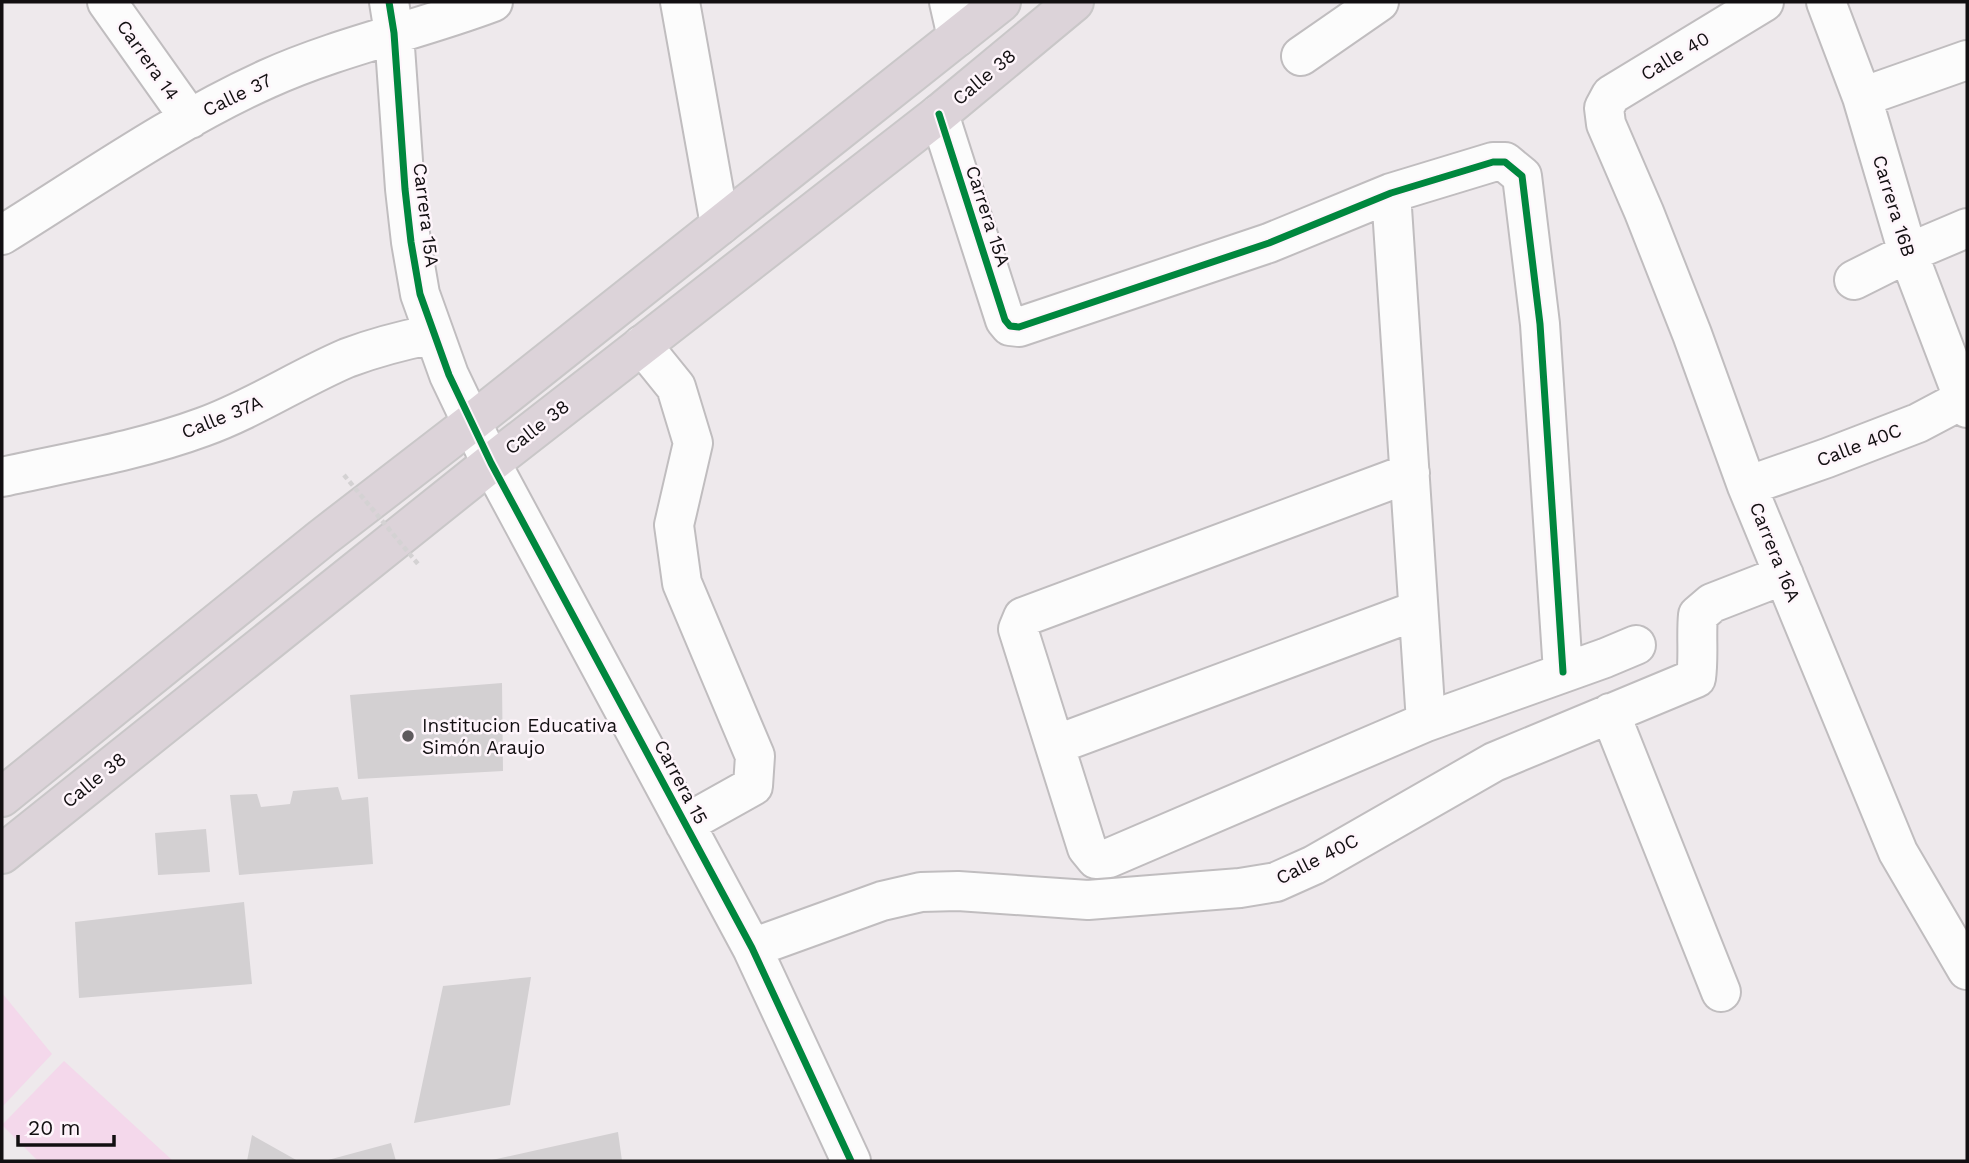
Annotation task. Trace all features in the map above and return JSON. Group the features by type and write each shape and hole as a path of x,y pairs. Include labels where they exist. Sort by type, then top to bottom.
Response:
{"highway":[{"path":"2,797 321,538 471,423 720,225 953,19 1001,2"},
{"name":"Calle 38","path":"2,854 491,463 939,114 1074,2"}],"street":[{"name":"Carrera 14","path":"107,2 190,119"},
{"name":"Calle 37","path":"2,235 190,119 267,79 330,54 391,18 461,14 493,2"},
{"path":"680,2 720,225"},
{"path":"1301,56 1379,2"},
{"name":"Calle 40","path":"1606,124 1604,107 1611,95 1764,2"},
{"name":"Carrera 16B","path":"1826,2 1862,97 1908,253 1966,401"},
{"name":"Carrera 15A","path":"391,18 405,189 420,294 449,375 471,423"},
{"path":"1862,97 1967,60"},
{"name":"Carrera 15A","path":"939,114 1005,320 1010,326 1019,327 1269,243 1391,193"},
{"name":"Carrera 16A","path":"1606,124 1692,334 1747,485 1898,852 1967,970"},
{"path":"1426,722 1391,193 1493,162 1505,162 1522,176 1540,324 1563,672"},
{"path":"1854,280 1967,228"},
{"name":"Calle 37A","path":"2,477 147,446 205,426 259,403 345,359 390,342 434,334"},
{"path":"642,345 676,387 693,443 674,525 682,583 755,756 753,786 685,824"},
{"name":"Calle 40C","path":"1747,485 1827,458 1918,423 1966,401"},
{"name":"Carrera 15","path":"471,423 752,948 851,1161"},
{"path":"1410,473 1023,617 1018,629 1087,848 1096,859 1109,858 1426,722 1636,645"},
{"name":"Calle 40C","path":"752,948 882,901 920,892 958,891 1088,900 1240,888 1276,882 1314,865 1494,762 1696,678 1699,662 1696,632 1698,615 1712,603 1784,575"},
{"path":"1055,745 1418,610"},
{"path":"1610,713 1721,992"}],"path":[{"path":"344,475 418,564"}],"shaded area":[{"path":"2,993 52,1054 2,1107"},
{"path":"64,1061 172,1160 38,1161 2,1125"}],"building":[{"path":"502,683 503,771 358,779 350,695"},
{"path":"338,787 342,800 368,797 373,864 239,875 230,795 257,794 261,807 290,804 293,791"},
{"path":"206,829 210,872 158,875 155,833"},
{"path":"244,902 252,984 79,998 75,922"},
{"path":"531,977 510,1105 414,1123 443,986"},
{"path":"618,1132 622,1161 492,1161 492,1160"},
{"path":"252,1135 298,1161 247,1161"},
{"path":"391,1143 396,1161 328,1161 328,1160"}],"cycle path":[{"path":"389,2 394,33 411,242 420,294 449,375 491,463 752,948 851,1161"},
{"path":"939,114 1005,320 1010,326 1019,327 1269,243 1391,193 1493,162 1505,162 1522,176 1540,324 1563,672"}],"place":[{"name":"Institucion Educativa Simón Araujo","path":"408,736"}]}
